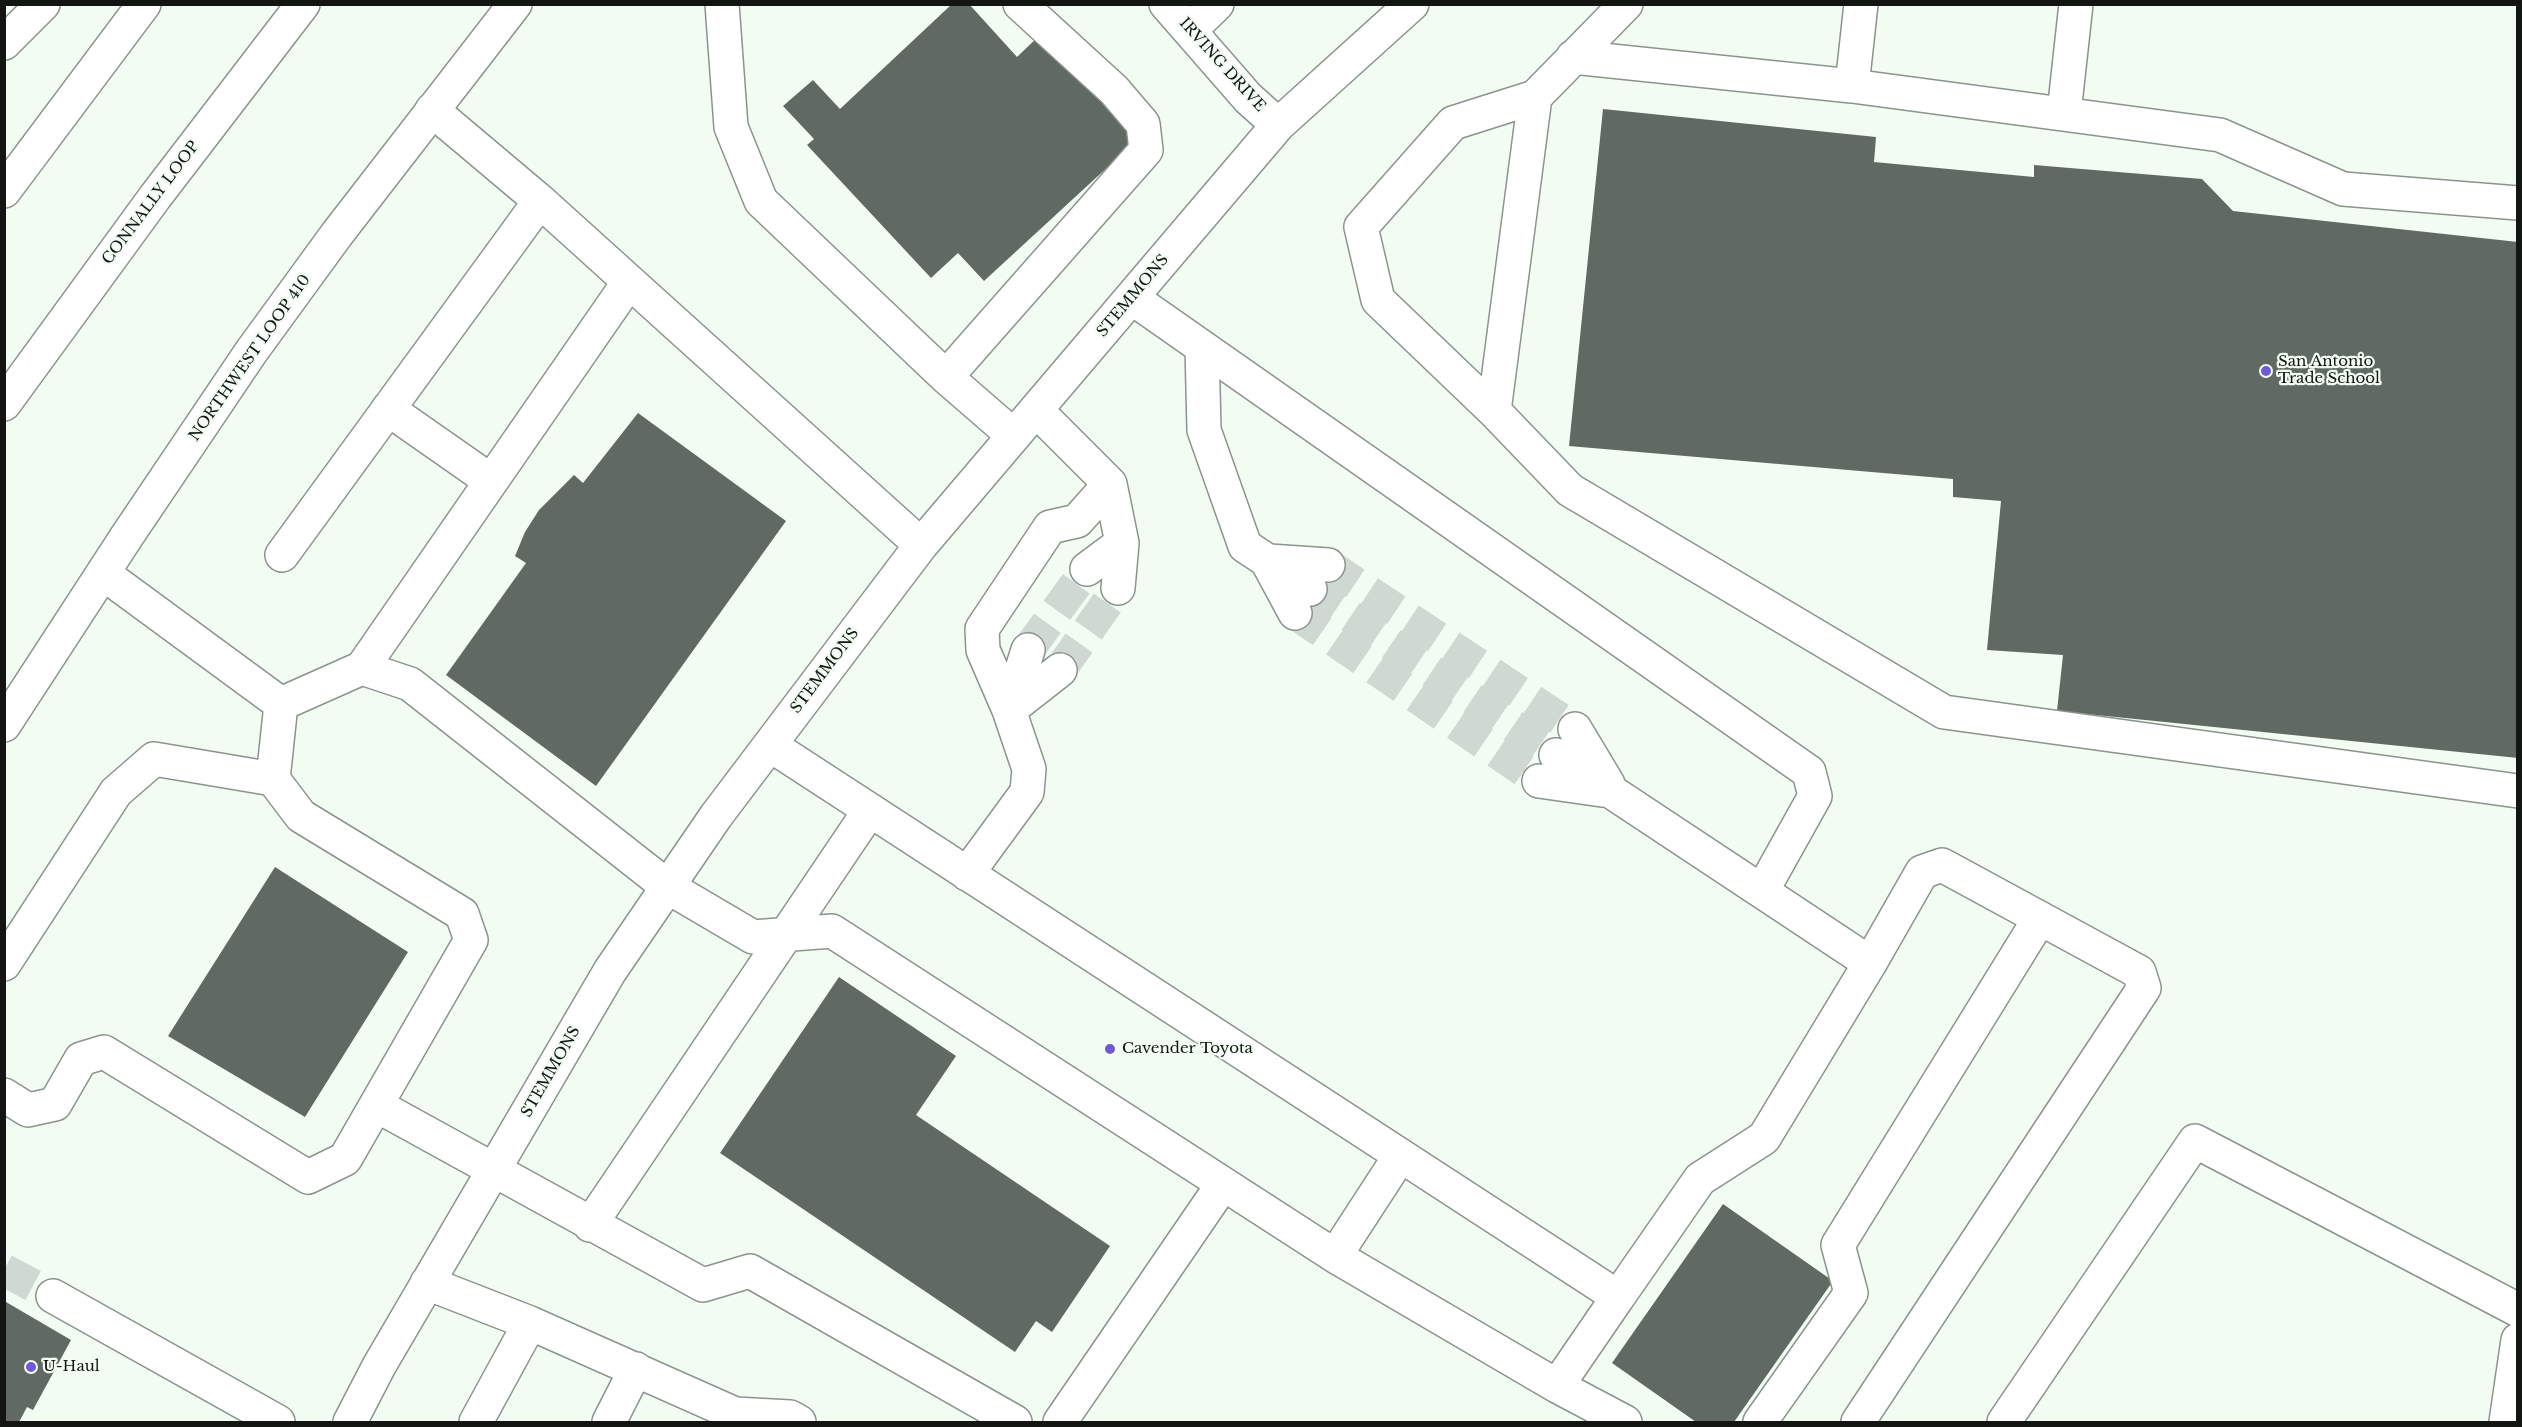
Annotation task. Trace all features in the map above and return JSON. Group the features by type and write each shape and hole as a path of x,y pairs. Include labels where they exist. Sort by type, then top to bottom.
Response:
{"main road":[{"path":"4,44 43,4"},
{"path":"4,191 144,4"},
{"name":"CONNALLY LOOP","path":"4,404 155,196 303,4"},
{"name":"NORTHWEST LOOP 410","path":"4,725 251,352 337,234 515,4"},
{"path":"722,4 731,127 761,201 946,377 1014,436"},
{"path":"946,377 1146,150 1143,124 1121,98 1020,4"},
{"name":"IRVING DRIVE","path":"1166,4 1248,98 1278,125"},
{"path":"1190,30 1217,4"},
{"name":"STEMMONS","path":"350,1422 379,1366 610,971 716,816 921,544 1278,125 1412,4"},
{"path":"1852,86 1861,4"},
{"path":"2064,113 2076,4"},
{"path":"1619,7 1535,97 1453,123 1361,227 1378,300 1494,411 1570,490 1944,712 2517,791"},
{"path":"1573,57 1852,86 2220,135 2343,189 2517,203"},
{"path":"1494,411 1535,97"},
{"path":"432,110 540,201 921,544"},
{"path":"282,555 540,201"},
{"path":"281,704 362,668 629,282"},
{"path":"1132,298 1809,771 1815,796 1762,891"},
{"path":"1203,347 1204,429 1245,546 1311,589"},
{"path":"388,409 491,481"},
{"path":"1036,410 1110,484 1122,543 1118,588"},
{"path":"967,874 1027,792 1029,769 1009,710 983,650 982,629 1050,527 1077,521 1110,484"},
{"path":"1087,569 1122,543"},
{"path":"104,574 281,704"},
{"path":"1009,710 1028,650"},
{"path":"362,668 410,684 668,887 753,937 832,931 1335,1256 1557,1386 1625,1422"},
{"path":"1009,710 1060,670"},
{"path":"4,1095 28,1110 55,1104 81,1059 104,1052 308,1177 345,1159 471,940 462,914 301,816 273,779 281,704"},
{"path":"770,745 1618,1297"},
{"path":"1612,791 1556,755 1870,963"},
{"path":"4,964 116,792 154,759 273,779"},
{"path":"590,1225 870,810"},
{"path":"1557,1386 1700,1179 1764,1138 1922,872 1942,865 2139,972 2144,988 1858,1422"},
{"path":"1760,1422 1851,1293 1838,1245 2040,918"},
{"path":"376,1105 590,1225 703,1285 750,1271 1015,1422"},
{"path":"2004,1422 2195,1141 2517,1310"},
{"path":"1335,1256 1400,1156"},
{"path":"1060,1422 1223,1184"},
{"path":"427,1283 530,1323 636,1369 733,1418 790,1417 799,1422"},
{"path":"53,1296 278,1422"},
{"path":"476,1422 530,1323"},
{"path":"2506,1422 2517,1340"},
{"path":"609,1422 636,1369"}],"building":[{"path":"952,4 969,4 1017,57 1040,35 1137,140 984,281 958,253 931,278 807,145 814,139 783,106 813,80 840,109"},
{"name":"San Antonio Trade School","path":"1603,109 1876,137 1874,162 2034,177 2034,165 2202,179 2233,211 2518,242 2518,758 2057,711 2063,655 1987,650 2001,501 1953,497 1953,479 1569,446"},
{"path":"638,413 786,521 596,786 446,675 526,563 515,556 525,532 539,510 574,475 583,483"},
{"path":"275,867 408,952 305,1117 168,1036"},
{"path":"839,977 956,1056 916,1115 1110,1246 1052,1332 1036,1321 1015,1352 720,1153"},
{"path":"1723,1204 1833,1281 1734,1422 1696,1422 1612,1363"},
{"name":"U-Haul","path":"6,1302 71,1340 33,1410 27,1407 19,1422 4,1422"}],"tunnel":[{"path":"1328,565 1575,729"},
{"path":"1028,650 1087,569"},
{"path":"1060,670 1118,588"},
{"path":"1310,589 1556,755"},
{"path":"1295,613 1539,781"},
{"path":"4,1270 53,1296"}],"place":[{"name":"San Antonio Trade School","path":"2266,371"},
{"name":"Cavender Toyota","path":"1110,1049"},
{"name":"U-Haul","path":"31,1367"}]}
